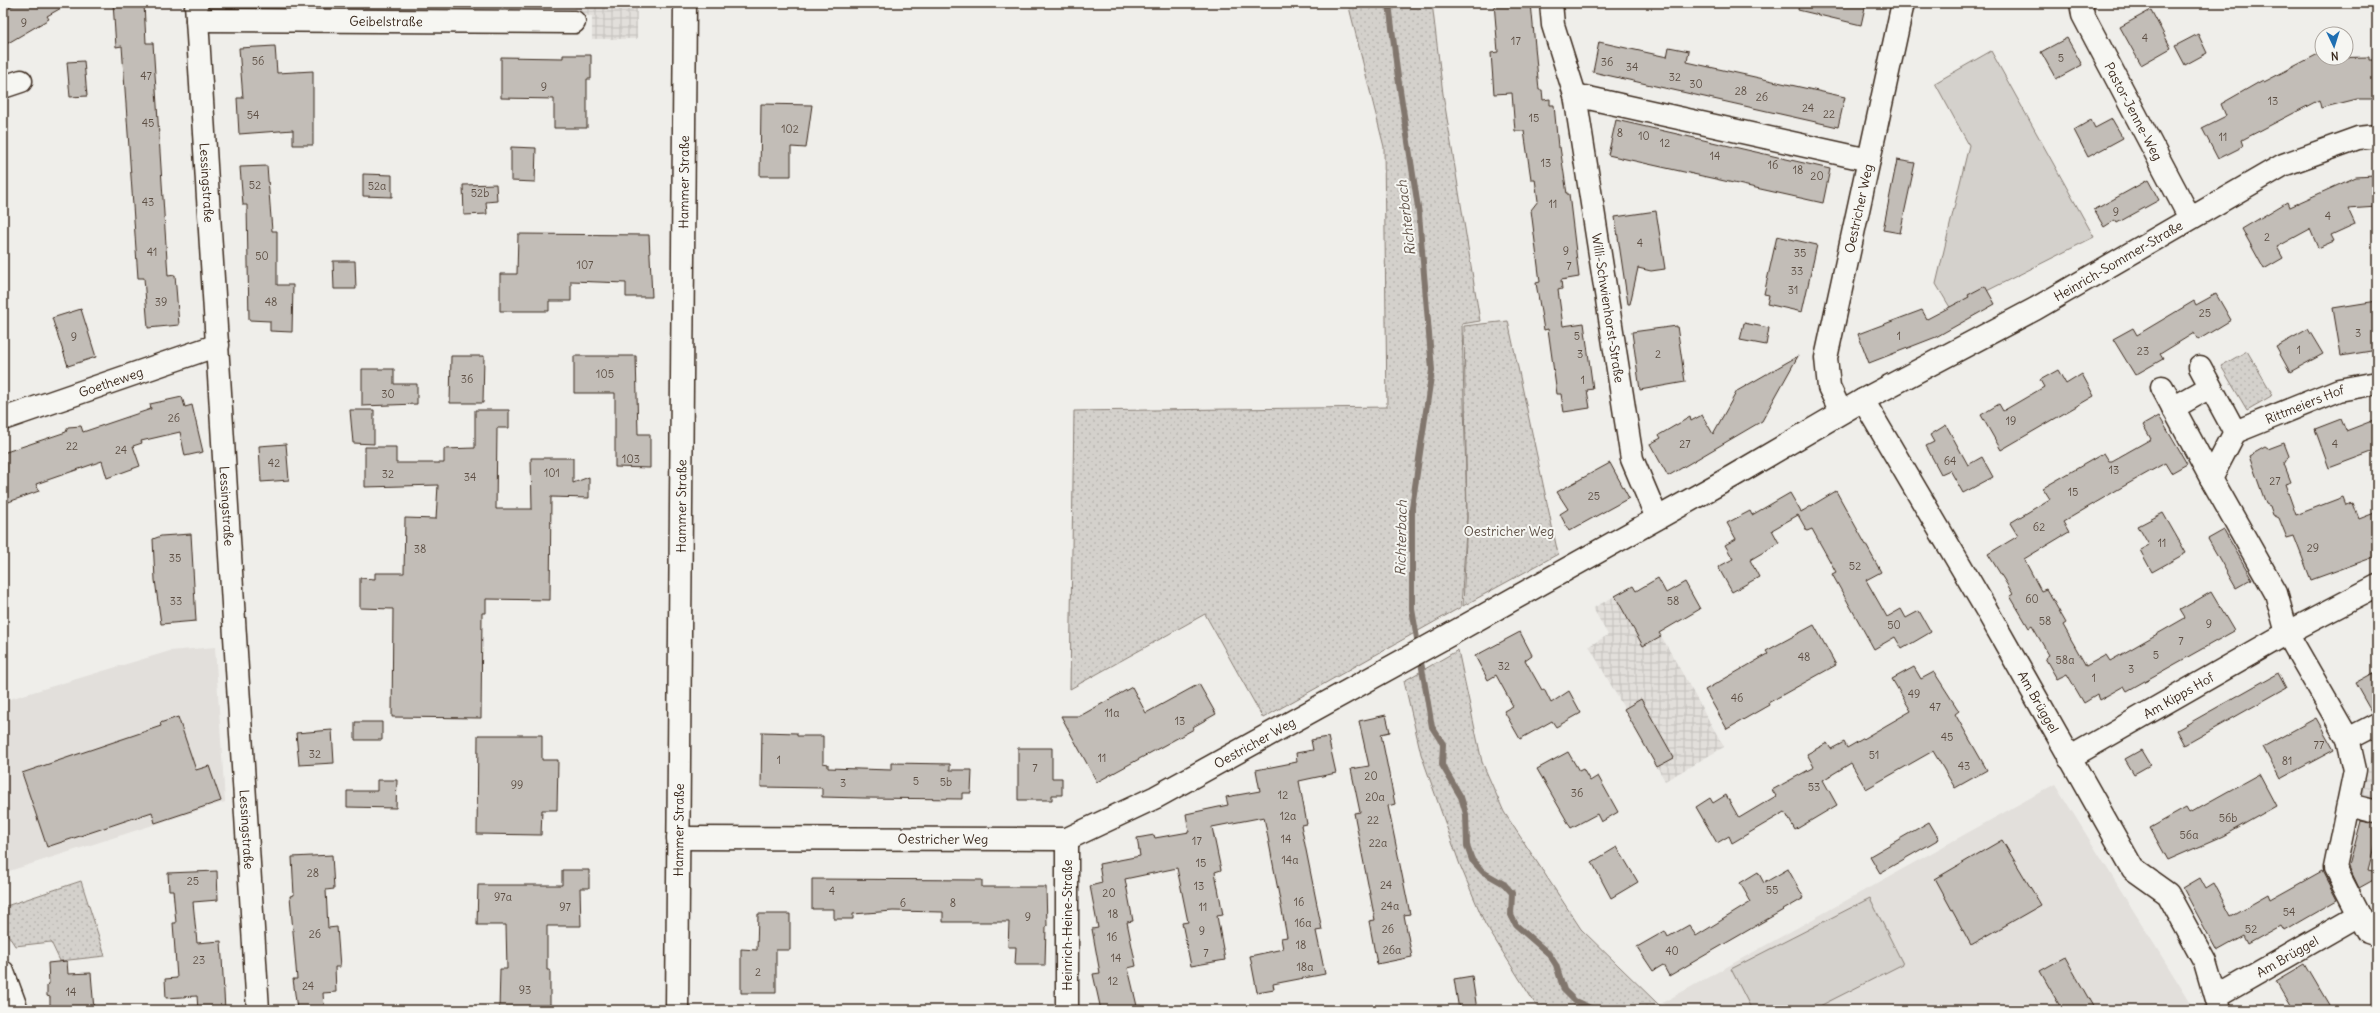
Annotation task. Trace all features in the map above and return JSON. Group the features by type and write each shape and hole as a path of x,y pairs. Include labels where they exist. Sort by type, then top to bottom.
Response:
{"street":[{"name":"Hammer Straße","path":"677,1010 685,3"},
{"name":"Willi-Schwienhorst-Straße","path":"1551,3 1553,25 1576,95 1632,459 1657,518"},
{"name":"Oestricher Weg","path":"1841,412 1829,388 1826,358 1903,3"},
{"name":"Pastor-Jenne-Weg","path":"2081,3 2082,15 2190,218"},
{"name":"Geibelstraße","path":"197,12 574,22"},
{"name":"Lessingstraße","path":"197,12 258,1010"},
{"path":"1576,95 1869,160"},
{"name":"Heinrich-Sommer-Straße","path":"1863,400 2036,310 2190,218 2283,165 2358,138 2377,136"},
{"name":"Goetheweg","path":"3,419 218,345"},
{"path":"2200,367 2234,432 2211,478"},
{"name":"Rittmeiers Hof","path":"2234,432 2339,390 2377,383"},
{"path":"2162,387 2276,593 2287,633 2348,739 2355,770 2335,868 2368,932 2377,935"},
{"path":"2173,408 2210,387"},
{"name":"Oestricher Weg","path":"678,838 1067,839 1156,797 1657,518 1863,400"},
{"name":"Am Brüggel","path":"1863,400 1986,609 2133,869 2168,894 2205,962 2217,1004 2359,915"},
{"name":"Am Kipps Hof","path":"2069,758 2287,633 2377,586"},
{"path":"2348,739 2377,724"},
{"path":"2349,805 2377,812"},
{"name":"Heinrich-Heine-Straße","path":"1066,1010 1067,839"},
{"path":"3,972 17,1010"}],"shaded area":[{"path":"575,3 637,3 637,39 592,39 592,16 574,15"},
{"path":"1633,586 1724,747 1665,781 1589,646 1608,635 1593,608"},
{"path":"215,647 225,802 3,873 3,701 170,651"},
{"path":"2377,737 2377,801 2362,796"},
{"path":"2055,784 2195,1010 1672,1010 1662,1003"}],"green space":[{"path":"1348,3 1432,3 1443,94 1480,321 1462,324 1467,517 1461,607 1263,718 1205,614 1070,689 1074,411 1387,407 1384,147"},
{"path":"1991,51 2094,237 1951,309 1936,284 1969,145 1935,83"},
{"name":"Oestricher Weg","path":"1508,321 1558,554 1463,606 1467,517 1464,326"},
{"path":"2247,351 2273,395 2247,410 2221,366"},
{"path":"1458,650 1482,762 1504,812 1581,929 1666,1010 1539,1010 1485,924 1460,865 1421,754 1404,681"},
{"path":"81,881 105,956 60,961 51,942 15,946 3,927 3,907"},
{"path":"1870,898 1903,964 1812,1010 1752,1010 1731,969"}],"building":[{"path":"17,3 70,3 47,16 49,19 3,46 3,11"},
{"path":"113,3 144,3 146,43 153,43 168,276 175,275 179,325 148,328 144,278 138,278 122,46 116,47"},
{"path":"1494,3 1531,3 1539,90 1542,90 1543,100 1550,99 1550,105 1554,105 1558,147 1560,147 1567,194 1569,194 1579,277 1561,280 1562,289 1558,290 1563,326 1584,323 1593,389 1587,390 1590,408 1564,412 1561,394 1557,394 1548,329 1544,330 1536,283 1540,282 1531,210 1538,201 1535,179 1531,179 1524,131 1515,131 1512,93 1494,94 1491,53 1498,52"},
{"path":"1799,3 1866,3 1861,25 1798,10"},
{"path":"2151,10 2171,48 2141,65 2120,27"},
{"path":"2198,34 2207,53 2185,65 2175,46"},
{"path":"2067,38 2082,65 2056,79 2041,52"},
{"path":"1599,42 1667,57 1669,47 1689,51 1687,62 1845,97 1838,127 1593,72"},
{"path":"275,46 277,73 313,71 313,145 293,145 293,130 239,134 237,98 243,98 239,48"},
{"path":"563,55 591,55 591,79 587,79 587,128 554,128 554,99 501,98 501,57 563,58"},
{"path":"2314,56 2314,66 2354,66 2354,57 2369,57 2369,60 2377,60 2377,99 2357,99 2321,108 2319,100 2242,140 2244,146 2218,159 2202,128 2226,116 2221,104 2263,80 2264,82"},
{"path":"84,61 87,96 70,97 67,62"},
{"path":"761,104 812,105 806,148 791,147 791,176 760,176"},
{"path":"2112,119 2123,138 2088,157 2074,130 2091,120 2095,128"},
{"path":"1616,120 1830,169 1823,203 1608,155"},
{"path":"511,147 536,148 535,182 511,181"},
{"path":"1897,160 1915,163 1900,233 1883,230"},
{"path":"267,166 272,231 277,231 277,285 293,285 292,332 270,331 270,321 249,320 247,205 243,205 240,167"},
{"path":"363,174 392,175 392,197 363,196"},
{"path":"2374,176 2374,178 2377,178 2377,207 2348,209 2355,224 2331,235 2334,241 2318,248 2310,229 2277,247 2283,258 2264,269 2242,229 2287,202 2289,207 2356,177"},
{"path":"2148,180 2159,200 2117,223 2115,220 2104,227 2094,210"},
{"path":"496,184 497,201 486,202 487,214 464,215 463,185"},
{"path":"1656,211 1665,269 1651,271 1638,268 1630,304 1628,304 1615,217"},
{"path":"518,234 649,235 652,297 626,297 626,283 571,281 571,301 549,301 549,311 500,311 500,274 517,274"},
{"path":"1777,236 1817,245 1802,312 1767,304 1769,295 1764,294"},
{"path":"333,261 355,261 356,289 334,289"},
{"path":"1985,286 1995,304 1936,337 1869,363 1858,334 1922,310 1927,319 1969,297 1968,295"},
{"path":"2216,294 2231,320 2198,340 2194,333 2160,354 2163,359 2135,375 2113,339 2133,328 2137,335 2194,301 2196,305"},
{"path":"2377,301 2377,319 2374,320 2377,350 2341,356 2333,308"},
{"path":"81,309 96,357 68,366 52,318"},
{"path":"1744,323 1769,328 1766,345 1740,340"},
{"path":"1677,326 1685,382 1640,390 1632,332"},
{"path":"2308,329 2323,354 2290,372 2276,347"},
{"path":"451,356 484,356 483,403 450,403"},
{"path":"574,356 636,356 638,434 650,434 650,468 615,467 615,393 574,393"},
{"path":"1798,356 1762,421 1668,476 1650,444 1661,438 1659,435 1690,417 1691,421 1702,415 1713,434 1737,391"},
{"path":"362,369 394,369 394,384 417,384 417,404 362,406"},
{"path":"2058,370 2066,384 2082,374 2094,396 2001,450 1981,415 1999,404 2003,411 2044,387 2040,380"},
{"path":"182,397 185,407 192,405 203,452 185,456 180,432 141,441 142,443 133,446 140,466 107,478 102,461 36,484 39,491 3,504 3,453 66,432 68,427 81,426 83,432 151,409 150,404"},
{"path":"350,410 374,410 374,444 353,443"},
{"path":"475,410 509,410 509,428 497,428 496,509 532,509 531,458 573,458 573,483 589,477 589,498 551,497 550,600 486,599 486,613 482,613 481,718 392,717 393,609 360,608 360,578 375,579 375,573 404,573 405,518 436,519 438,485 365,487 365,447 396,447 396,463 444,463 444,449 475,448"},
{"path":"2159,416 2187,464 2171,473 2165,463 2117,490 2063,522 2069,532 2024,559 2041,591 2046,589 2054,602 2066,623 2063,625 2086,666 2106,655 2110,661 2185,618 2180,610 2211,592 2234,631 2127,691 2124,686 2099,700 2097,695 2084,703 2067,674 2057,679 2045,658 2049,655 2032,626 2029,628 2010,596 2013,594 1988,554 2018,536 2010,523 2050,499 2043,488 2104,453 2109,461 2112,461 2151,439 2143,425"},
{"path":"2341,419 2346,431 2377,419 2377,450 2329,468 2315,429"},
{"path":"1946,425 1968,465 1982,457 1993,477 1963,493 1950,470 1941,474 1926,446 1934,442 1930,435"},
{"path":"2284,443 2289,456 2284,464 2291,482 2285,484 2296,515 2343,497 2346,505 2353,503 2359,519 2377,512 2377,556 2311,580 2294,536 2287,538 2279,518 2273,515 2270,506 2266,504 2249,456 2265,447 2268,449"},
{"path":"286,444 289,480 261,482 259,446"},
{"path":"1610,463 1629,498 1569,531 1560,514 1568,509 1557,492"},
{"path":"1836,491 1881,572 1866,580 1887,617 1901,609 1906,618 1919,611 1931,632 1902,649 1895,637 1874,649 1832,574 1836,572 1812,529 1807,531 1798,515 1772,530 1779,543 1750,560 1759,577 1732,592 1718,567 1733,559 1725,545 1736,539 1727,523 1750,511 1752,515 1790,493 1801,512"},
{"path":"2163,513 2186,553 2152,572 2140,550 2149,545 2138,526"},
{"path":"2224,530 2252,579 2236,588 2208,539"},
{"path":"191,534 196,621 161,624 155,580 153,539 161,536"},
{"path":"1658,578 1666,593 1685,582 1700,609 1659,633 1661,636 1643,646 1615,596 1633,586 1636,591"},
{"path":"1814,625 1836,665 1768,703 1769,705 1727,729 1705,690 1768,654 1766,651"},
{"path":"1520,632 1532,655 1525,660 1542,690 1544,689 1551,703 1569,691 1581,713 1556,727 1552,721 1520,739 1504,711 1513,706 1496,675 1488,680 1475,656"},
{"path":"1914,667 1921,679 1934,672 1959,711 1955,714 1987,770 1955,788 1933,751 1866,789 1851,763 1823,780 1837,805 1795,830 1785,812 1732,843 1729,836 1717,843 1696,807 1710,798 1713,803 1726,795 1739,818 1776,796 1772,790 1814,767 1807,754 1827,743 1831,749 1844,742 1847,748 1911,711 1892,679"},
{"path":"2377,671 2377,712 2372,713 2355,683"},
{"path":"2278,673 2286,688 2185,745 2177,730"},
{"path":"1199,684 1216,714 1193,727 1194,729 1097,782 1061,716 1080,716 1132,687 1146,713"},
{"path":"1641,699 1674,758 1657,767 1624,709"},
{"path":"1386,715 1390,732 1381,734 1395,804 1388,806 1410,914 1404,915 1412,957 1377,964 1369,921 1375,920 1354,813 1360,812 1351,769 1369,766 1359,721"},
{"path":"178,717 196,770 209,766 221,801 155,823 152,812 47,847 22,773 161,726 160,723"},
{"path":"2316,718 2334,750 2280,779 2263,747"},
{"path":"355,722 382,722 382,740 355,740"},
{"path":"332,730 334,763 299,765 296,733"},
{"path":"762,732 797,733 797,736 823,736 823,763 828,764 828,768 891,770 891,763 950,764 950,770 972,770 971,793 962,793 962,799 822,797 822,788 761,787"},
{"path":"478,735 542,735 542,760 558,760 557,810 542,810 541,835 477,834"},
{"path":"1328,737 1336,773 1299,781 1307,824 1301,825 1322,930 1316,931 1325,974 1273,984 1274,989 1257,992 1250,956 1283,949 1281,938 1287,937 1264,817 1212,827 1221,870 1215,872 1223,915 1217,916 1225,960 1191,966 1182,923 1188,922 1177,868 1125,879 1133,921 1127,922 1136,966 1128,968 1137,1006 1123,1010 1101,1010 1093,974 1100,973 1092,929 1098,928 1090,886 1102,883 1099,864 1140,856 1137,838 1154,835 1155,838 1189,832 1186,814 1228,805 1226,797 1260,791 1256,770 1297,762 1296,753 1313,750 1311,740"},
{"path":"1018,748 1052,748 1052,778 1062,778 1062,795 1052,795 1052,800 1018,800"},
{"path":"2141,750 2150,765 2134,774 2125,759"},
{"path":"1568,752 1579,771 1583,769 1590,781 1598,776 1618,812 1601,822 1597,814 1571,828 1537,769"},
{"path":"2259,774 2276,806 2223,836 2168,860 2150,828 2186,808 2189,813"},
{"path":"377,780 397,780 396,808 347,807 347,791 377,791"},
{"path":"2361,821 2377,824 2377,835 2368,870 2377,872 2377,878 2359,888 2349,867"},
{"path":"1929,822 1939,839 1880,873 1870,856"},
{"path":"2002,840 2041,905 1971,945 1935,879"},
{"path":"1617,847 1638,882 1611,898 1592,862"},
{"path":"332,855 334,889 326,890 328,928 337,927 340,967 335,967 336,992 323,993 324,1008 297,1009 293,979 297,979 290,896 294,895 292,857"},
{"path":"1788,869 1804,898 1669,976 1663,965 1653,971 1637,947 1665,931 1668,937 1689,925 1696,936 1751,902 1740,883 1758,872 1764,883"},
{"path":"562,870 589,870 589,888 580,888 581,926 547,926 547,970 550,970 550,1010 499,1010 500,969 507,969 506,925 477,925 478,885 562,885"},
{"path":"217,871 218,900 193,902 197,943 221,941 225,1010 198,1010 197,996 166,998 165,979 177,978 173,923 176,923 173,890 169,890 168,873"},
{"path":"2322,871 2337,900 2285,930 2282,925 2248,944 2244,936 2217,951 2183,888 2200,878 2206,889 2214,884 2231,916 2268,895 2270,900"},
{"path":"812,879 982,880 982,887 1046,887 1047,926 1045,965 1015,965 1016,947 1008,947 1009,922 943,922 943,912 893,911 853,914 853,919 834,919 834,909 812,909"},
{"path":"758,914 790,914 790,950 776,950 776,993 741,993 741,949 757,950"},
{"path":"2065,957 2095,1010 2062,1010 2040,971"},
{"path":"67,961 68,974 91,973 94,1010 50,1010 50,997 47,996 47,986 49,984 48,963"},
{"path":"2305,964 2332,1010 2293,1010 2276,981"},
{"path":"1472,976 1477,1010 1459,1010 1454,979"}],"waterway":[{"name":"Richterbach","path":"1389,3 1397,70 1419,214 1432,370 1412,507 1412,609 1432,727 1443,744 1442,765 1461,797 1466,814 1467,846 1472,860 1483,872 1504,884 1512,893 1511,915 1516,925 1549,954 1556,965 1564,990 1575,1001 1595,1010"}]}
